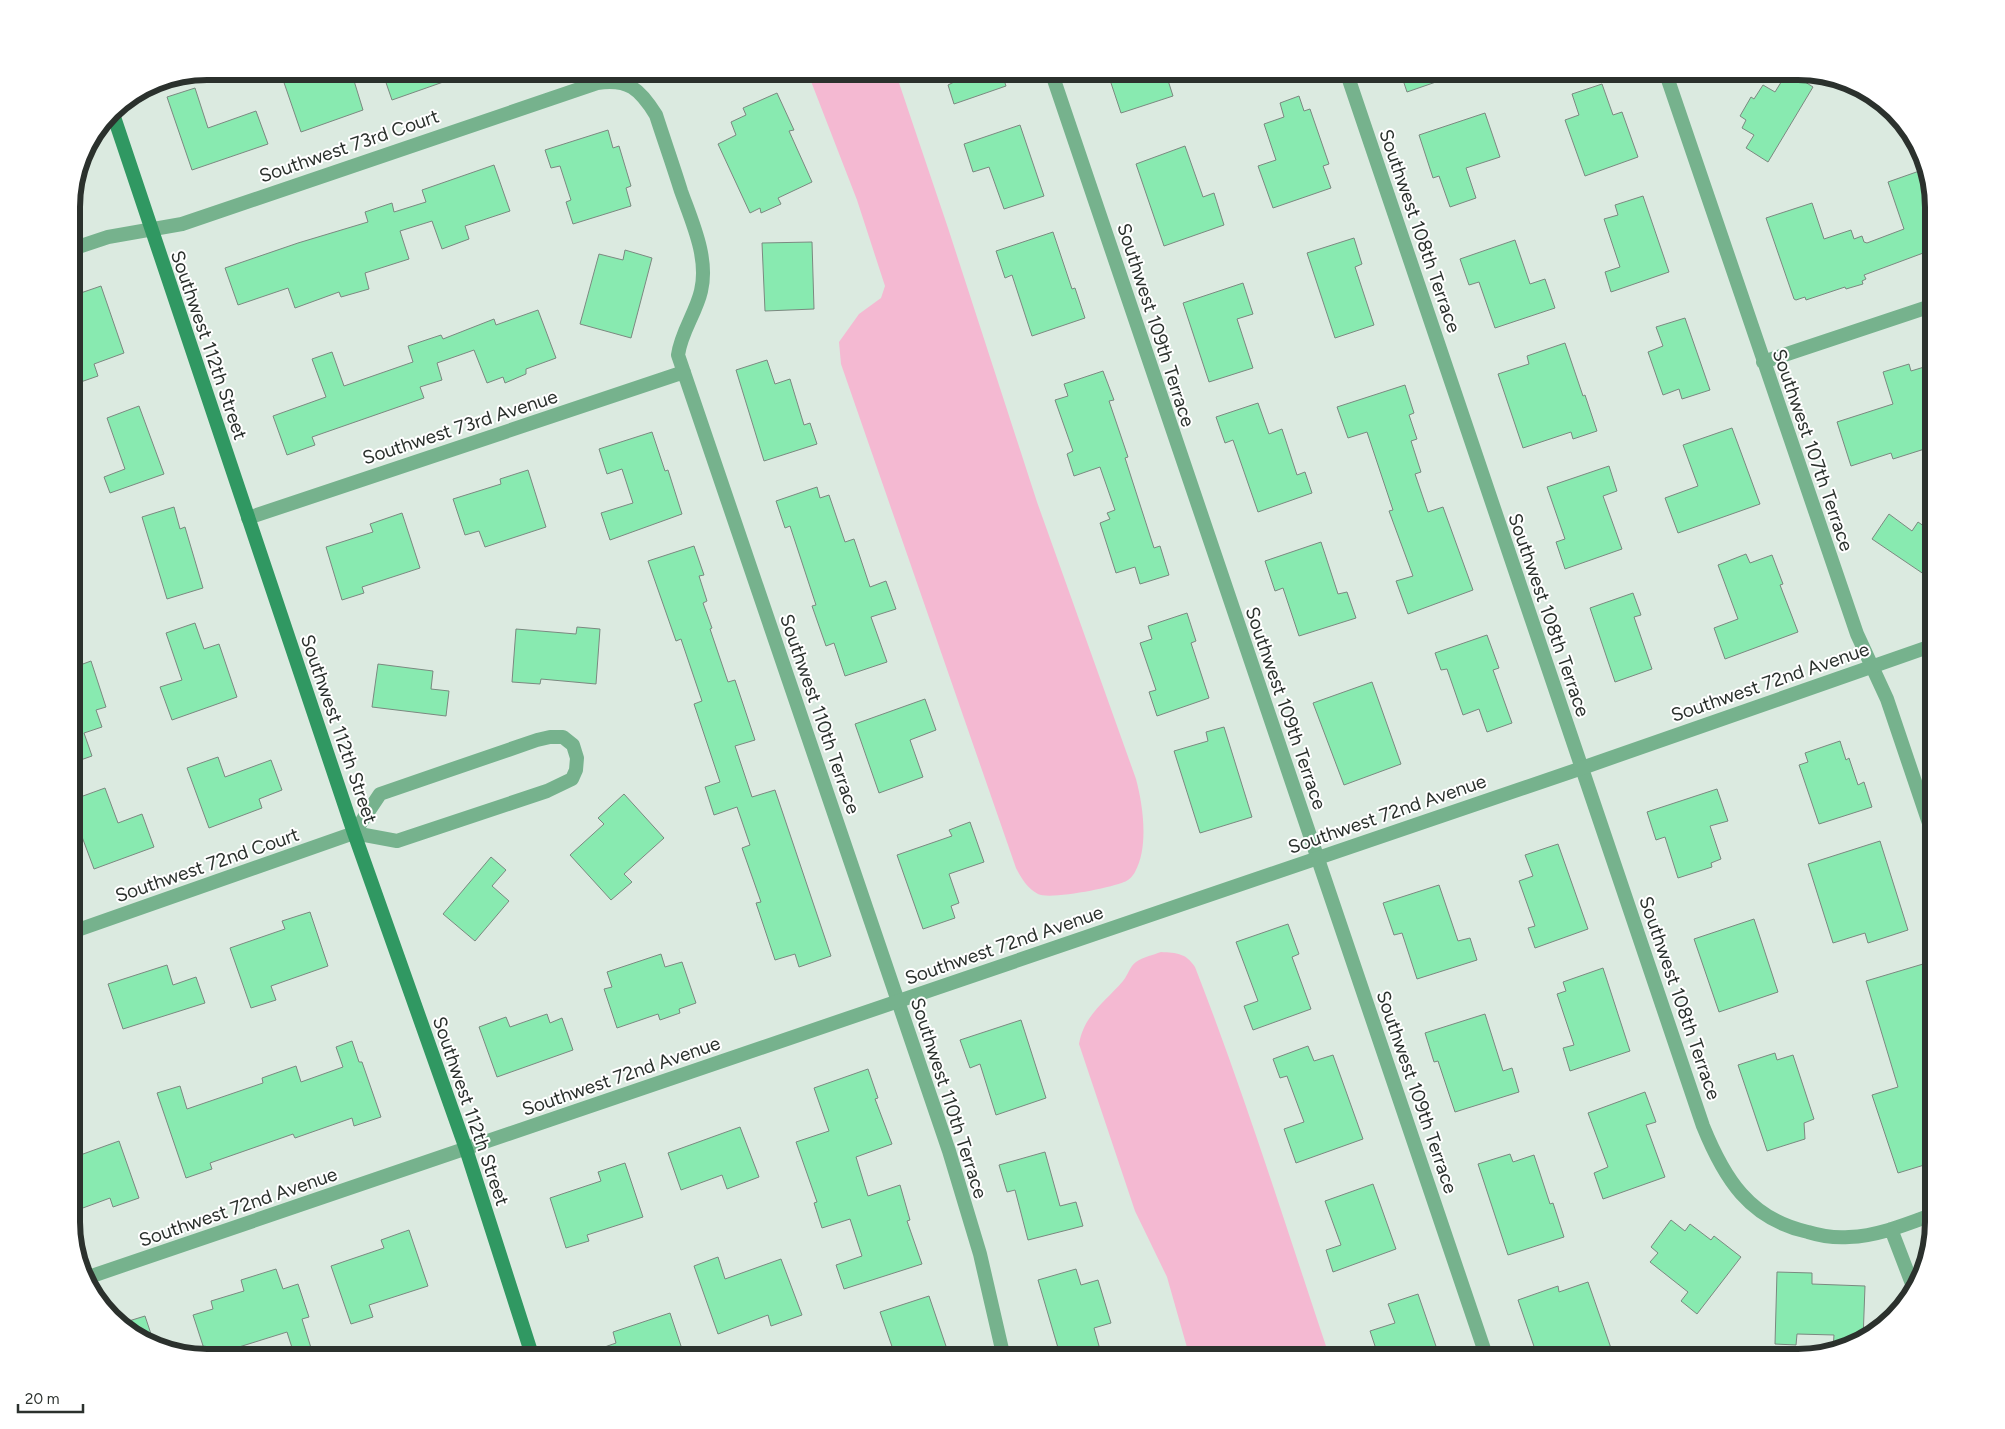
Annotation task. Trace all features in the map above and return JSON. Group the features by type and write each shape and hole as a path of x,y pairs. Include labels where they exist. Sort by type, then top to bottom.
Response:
{"main road":[{"name":"Southwest 112th Street","path":"115,119 354,833 466,1150 530,1349"}],"street":[{"name":"Southwest 109th Terrace","path":"1054,80 1483,1349"},
{"name":"Southwest 108th Terrace","path":"1349,80 1703,1126 1722,1168 1735,1187 1754,1208 1775,1222 1826,1237 1849,1237 1891,1229 1925,1217"},
{"name":"Southwest 107th Terrace","path":"1668,80 1856,634 1887,699 1925,811"},
{"name":"Southwest 73rd Court","path":"80,246 108,237 182,224 597,83 609,81 624,82 637,90"},
{"name":"Southwest 110th Terrace","path":"637,90 656,115 698,240 704,274 702,290 680,342 678,355 940,1123 980,1254 1002,1349"},
{"path":"1763,362 1925,308"},
{"name":"Southwest 73rd Avenue","path":"248,518 684,372"},
{"name":"Southwest 72nd Avenue","path":"92,1276 1582,768 1925,648"},
{"name":"Southwest 72nd Court","path":"80,929 354,833 397,841 547,791 572,779 576,770 577,758 572,745 563,737 536,740 380,794 354,833"},
{"path":"1891,1229 1911,1280"}],"shaded area":[{"path":"810,80 898,80 1037,502 1136,779 1142,813 1142,851 1134,874 1126,881 1080,892 1055,896 1045,895 1038,894 1031,889 1016,868 841,364 839,342 859,314 881,298 885,286 857,200"},
{"path":"1161,952 1172,953 1185,956 1195,967 1248,1112 1327,1349 1187,1349 1167,1277 1135,1211 1079,1044 1085,1025 1090,1017 1123,981 1134,964"}],"building":[{"path":"283,80 354,80 363,110 301,132"},
{"path":"385,80 449,80 392,100"},
{"path":"953,80 1004,80 1006,86 954,104 948,85 954,82"},
{"path":"1110,80 1168,80 1173,96 1121,113"},
{"path":"1403,80 1442,80 1407,92"},
{"path":"1782,80 1802,80 1813,87 1768,162 1746,148 1754,135 1742,128 1746,120 1740,116 1751,97 1754,99 1763,85 1775,92"},
{"path":"1602,84 1613,115 1622,112 1638,157 1585,176 1565,120 1579,115 1572,94"},
{"path":"195,88 208,128 256,111 268,144 192,170 167,97"},
{"path":"777,93 794,130 789,131 812,182 778,198 781,204 761,213 760,208 750,213 718,144 736,135 731,122 746,115 743,108"},
{"path":"1299,96 1304,111 1310,109 1329,164 1323,166 1331,188 1273,208 1258,166 1276,160 1264,124 1284,117 1280,103"},
{"path":"1485,113 1500,157 1466,168 1476,198 1450,207 1439,176 1433,178 1419,135"},
{"path":"1020,125 1044,196 1004,209 989,167 973,172 964,144"},
{"path":"608,130 613,148 619,146 631,186 626,188 631,206 573,224 566,202 571,200 560,166 551,168 545,150"},
{"path":"1185,146 1203,197 1214,193 1224,225 1164,246 1136,164"},
{"path":"494,165 510,211 465,226 469,239 442,249 432,221 400,231 409,259 365,273 369,289 341,297 339,292 295,308 288,288 238,305 225,268 368,222 365,212 392,203 394,212 426,202 422,190"},
{"path":"1920,171 1924,190 1925,252 1864,275 1866,279 1862,281 1863,284 1846,289 1845,287 1806,300 1805,297 1794,299 1766,218 1812,203 1824,239 1851,230 1854,239 1862,236 1864,242 1867,243 1904,229 1888,182"},
{"path":"1643,196 1669,272 1611,292 1605,272 1620,267 1604,219 1618,215 1615,205"},
{"path":"1053,232 1072,289 1075,288 1085,318 1032,336 1012,275 1005,278 996,251"},
{"path":"1354,238 1362,264 1355,267 1374,325 1335,338 1307,253"},
{"path":"1515,240 1530,284 1545,279 1555,308 1495,328 1479,282 1469,285 1460,259"},
{"path":"812,242 814,309 765,311 762,243"},
{"path":"625,250 652,258 631,338 580,324 599,254 623,260"},
{"path":"1243,283 1253,314 1237,319 1253,368 1209,382 1183,303"},
{"path":"101,286 124,353 94,364 98,376 80,382 80,293"},
{"path":"538,310 556,358 526,369 526,374 505,383 503,377 487,383 474,350 437,363 442,380 420,387 424,398 312,437 315,445 287,455 273,416 326,397 312,359 332,352 344,386 413,362 408,346 441,335 443,339 494,319 496,325"},
{"path":"1685,318 1710,390 1682,399 1679,389 1663,395 1648,352 1663,346 1656,327"},
{"path":"1565,343 1597,431 1573,439 1571,432 1523,448 1498,374 1529,364 1527,356"},
{"path":"767,360 775,384 790,379 804,425 810,423 817,444 764,461 736,370"},
{"path":"1909,364 1911,371 1925,367 1925,449 1893,459 1891,453 1851,466 1837,422 1893,404 1883,372"},
{"path":"1103,371 1114,400 1109,401 1128,457 1125,458 1154,548 1160,546 1169,575 1140,584 1135,567 1116,573 1100,523 1110,519 1107,513 1115,510 1100,467 1074,476 1067,454 1073,451 1055,400 1068,396 1064,384"},
{"path":"1405,385 1414,413 1409,415 1417,439 1411,441 1421,472 1415,474 1428,512 1443,507 1473,590 1408,614 1396,581 1413,576 1389,511 1393,510 1367,432 1348,438 1337,407"},
{"path":"1258,403 1269,434 1282,429 1297,475 1305,472 1312,493 1258,512 1233,440 1225,443 1216,417"},
{"path":"139,406 164,474 110,493 104,477 125,469 107,418"},
{"path":"1732,428 1760,504 1678,533 1665,498 1698,486 1683,445"},
{"path":"652,432 665,471 668,470 682,514 610,540 601,513 633,503 622,469 607,474 599,449"},
{"path":"1609,466 1617,491 1603,496 1622,549 1565,569 1556,542 1565,539 1547,487"},
{"path":"528,470 546,527 485,547 479,531 465,535 453,499 501,484 500,479"},
{"path":"817,487 820,498 829,495 845,542 854,539 870,587 886,581 896,609 871,617 887,662 845,676 834,643 826,646 812,606 816,605 790,526 785,528 776,501"},
{"path":"174,507 180,529 185,527 203,588 167,599 142,517"},
{"path":"402,513 420,568 362,587 364,593 342,600 326,547 373,532 370,524"},
{"path":"1889,514 1912,531 1918,522 1925,527 1925,575 1872,539"},
{"path":"1321,542 1338,594 1347,592 1356,618 1299,636 1283,588 1275,591 1265,561"},
{"path":"694,546 704,575 699,576 707,601 703,603 712,628 710,629 728,682 735,680 755,740 735,746 752,797 775,790 831,956 799,967 795,954 775,960 756,903 761,902 742,848 750,845 737,807 714,815 705,787 720,782 694,704 702,701 681,639 676,641 648,561"},
{"path":"1746,554 1750,563 1772,555 1783,584 1780,585 1798,632 1725,659 1714,628 1738,619 1718,565"},
{"path":"1633,593 1641,615 1634,617 1652,669 1615,682 1590,608"},
{"path":"1187,613 1196,641 1191,643 1209,698 1157,716 1149,692 1156,690 1140,643 1152,639 1148,626"},
{"path":"195,623 204,649 219,644 237,697 172,720 160,687 182,680 166,633"},
{"path":"577,627 600,629 596,684 541,679 540,684 512,682 516,629 576,634"},
{"path":"1487,635 1499,668 1493,670 1512,723 1487,732 1479,709 1463,715 1447,669 1441,670 1435,653"},
{"path":"91,661 106,707 96,710 102,727 84,733 92,756 80,760 80,665"},
{"path":"378,664 433,671 431,689 449,691 446,716 372,707"},
{"path":"1372,682 1401,764 1344,785 1313,703"},
{"path":"925,699 936,730 910,740 923,777 879,793 855,724"},
{"path":"1224,727 1252,817 1200,833 1174,751 1208,741 1206,732"},
{"path":"1840,741 1846,760 1849,758 1858,785 1864,782 1872,807 1819,824 1799,765 1808,762 1805,753"},
{"path":"218,757 225,777 271,760 282,790 259,799 262,808 209,828 187,768"},
{"path":"105,788 118,823 142,814 154,847 94,869 80,831 80,797"},
{"path":"1717,789 1728,821 1710,826 1721,859 1711,863 1712,867 1678,878 1665,837 1656,840 1647,812"},
{"path":"624,794 664,838 624,874 632,882 611,900 570,855 604,824 598,818"},
{"path":"970,822 984,862 949,874 959,903 951,906 955,918 923,929 897,855 952,836 949,830"},
{"path":"1880,841 1908,930 1868,943 1865,933 1833,943 1808,864"},
{"path":"1558,844 1588,929 1535,948 1528,928 1535,926 1519,881 1533,876 1525,855"},
{"path":"491,857 506,870 492,886 509,901 475,941 443,914"},
{"path":"1439,885 1458,941 1470,938 1477,960 1417,979 1402,933 1394,935 1383,903"},
{"path":"310,912 328,966 271,986 276,1000 251,1008 230,948 285,929 282,921"},
{"path":"1754,919 1778,992 1719,1012 1694,939"},
{"path":"1288,924 1299,954 1292,957 1311,1009 1253,1030 1244,1006 1258,1001 1236,942"},
{"path":"661,954 665,967 682,962 696,1003 679,1009 680,1013 660,1020 658,1014 617,1028 604,989 612,987 607,972"},
{"path":"1923,964 1925,971 1925,1165 1898,1173 1872,1095 1898,1087 1866,981"},
{"path":"167,965 173,985 196,977 205,1003 123,1029 108,984"},
{"path":"1603,968 1630,1051 1570,1071 1563,1048 1574,1045 1557,994 1566,991 1563,982"},
{"path":"547,1014 550,1023 562,1018 573,1050 497,1077 479,1027 506,1017 510,1027"},
{"path":"1485,1014 1503,1071 1512,1068 1519,1092 1455,1112 1438,1061 1434,1062 1425,1033"},
{"path":"1021,1020 1046,1098 996,1115 980,1064 970,1068 960,1040"},
{"path":"352,1041 359,1062 362,1062 381,1117 354,1126 352,1118 295,1138 293,1134 210,1163 212,1169 186,1178 157,1093 180,1086 187,1109 263,1083 262,1078 296,1066 301,1082 343,1067 336,1047"},
{"path":"1308,1046 1314,1061 1333,1055 1363,1139 1296,1163 1284,1129 1304,1122 1287,1076 1280,1078 1273,1059"},
{"path":"1775,1053 1777,1060 1793,1055 1814,1119 1804,1123 1805,1139 1767,1151 1738,1065"},
{"path":"868,1069 878,1098 875,1099 892,1144 856,1157 868,1196 900,1185 910,1220 907,1221 922,1264 844,1289 836,1265 862,1256 850,1219 822,1228 814,1203 817,1202 796,1142 829,1131 814,1088"},
{"path":"1645,1092 1656,1122 1646,1125 1665,1177 1603,1199 1594,1173 1608,1167 1588,1113"},
{"path":"740,1127 759,1177 727,1189 722,1175 681,1190 668,1153"},
{"path":"119,1141 139,1198 113,1207 110,1198 80,1209 80,1155"},
{"path":"1045,1152 1060,1206 1076,1202 1083,1226 1028,1240 1015,1190 1007,1192 999,1165"},
{"path":"1510,1154 1513,1162 1534,1155 1550,1204 1553,1203 1564,1237 1508,1255 1478,1164"},
{"path":"625,1163 643,1217 587,1235 589,1241 566,1248 550,1198 601,1181 598,1172"},
{"path":"1373,1184 1396,1249 1333,1272 1326,1250 1341,1245 1325,1201"},
{"path":"1671,1220 1685,1231 1690,1224 1711,1240 1714,1236 1741,1257 1697,1314 1681,1301 1688,1292 1650,1262 1658,1253 1651,1247"},
{"path":"409,1230 428,1286 369,1305 373,1317 351,1324 331,1266 384,1248 381,1240"},
{"path":"718,1257 725,1279 781,1259 802,1315 771,1326 768,1315 718,1334 694,1266"},
{"path":"276,1269 283,1289 298,1284 309,1317 302,1319 311,1349 292,1349 287,1332 239,1347 240,1349 204,1349 193,1315 213,1309 211,1301 244,1291 241,1280"},
{"path":"1076,1269 1081,1285 1098,1280 1111,1323 1094,1328 1100,1349 1058,1349 1038,1280"},
{"path":"1777,1272 1812,1273 1812,1284 1865,1286 1862,1332 1833,1344 1834,1335 1797,1334 1796,1345 1775,1344"},
{"path":"1588,1282 1611,1349 1535,1349 1518,1300 1558,1286 1559,1292"},
{"path":"1418,1294 1437,1349 1376,1349 1370,1331 1395,1323 1388,1304"},
{"path":"929,1296 947,1349 893,1349 880,1312"},
{"path":"670,1313 682,1349 599,1349 616,1343 613,1332"},
{"path":"145,1316 152,1336 136,1328 128,1321"}]}
